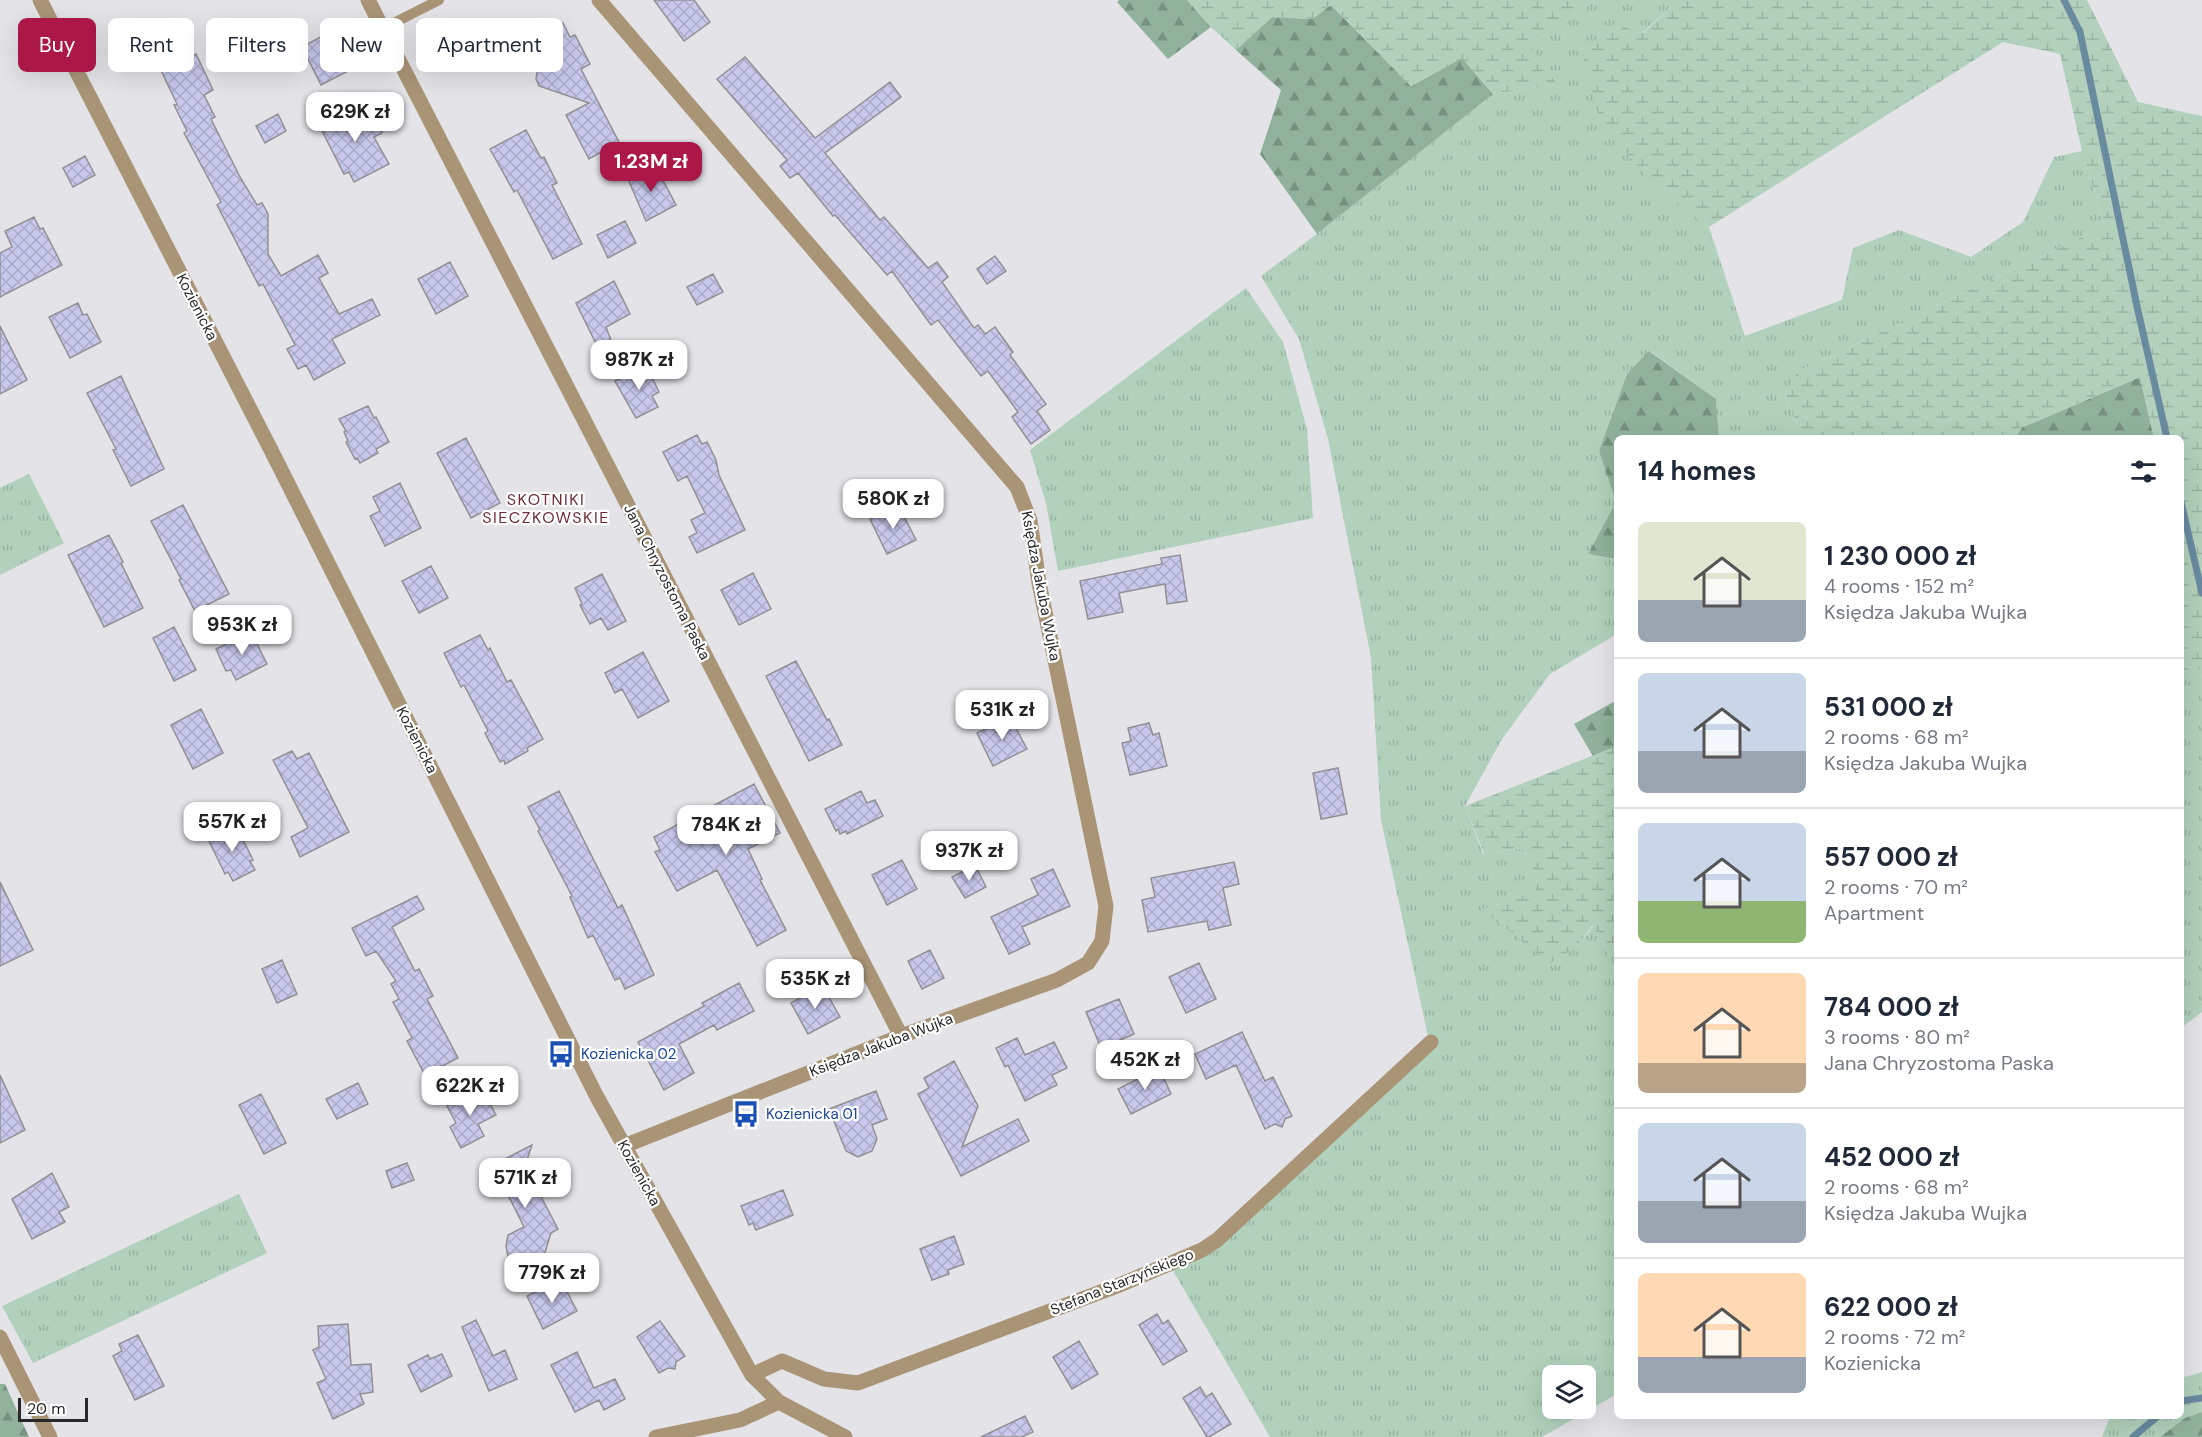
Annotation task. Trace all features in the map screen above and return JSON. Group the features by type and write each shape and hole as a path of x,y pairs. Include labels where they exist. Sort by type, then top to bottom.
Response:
{"street":[{"name":"Kozienicka","path":"40,0 264,437 597,1097 752,1375 778,1402 845,1437"},
{"name":"Jana Chryzostoma Paska","path":"368,0 377,18"},
{"name":"Księdza Jakuba Wujka","path":"599,0 1017,487 1030,520 1039,582 1106,906 1102,941 1088,963 1057,980 901,1036 624,1146"},
{"name":"Jana Chryzostoma Paska","path":"404,71 901,1036"},
{"name":"Stefana Starzyńskiego","path":"752,1375 782,1361 824,1379 858,1383 1117,1286 1202,1250 1224,1233 1431,1042"},
{"path":"0,1337 51,1437"},
{"path":"656,1437 740,1420 778,1402"}],"lane":[{"path":"402,18 439,0"}],"green space":[{"path":"1119,0 1187,0 1211,27 1168,59 1117,2"},
{"path":"1187,0 1595,0 1530,45 1557,84 1493,94 1462,58 1411,86 1331,5 1312,19 1272,17 1236,50"},
{"path":"1595,0 1679,0 1642,33 1652,184 1709,227 1745,336 1842,300 1853,248 1899,230 1971,257 2023,222 2054,157 2082,151 2105,226 1797,372 1785,396 1803,435 1719,435 1716,399 1650,351 1627,374 1599,451 1614,496 1614,506 1588,554 1614,558 1614,636 1550,674 1502,739 1465,806 1483,854 1523,848 1537,877 1536,890 1482,910 1576,947 1594,925 1614,966 1614,1396 1596,1406 1596,1365 1542,1365 1542,1419 1573,1419 1542,1437 1270,1437 1172,1269 1206,1255 1428,1036 1381,820 1371,658 1328,439 1299,339 1261,276 1493,94 1556,84 1530,45"},
{"path":"1679,0 2087,0 2138,102 2202,116 2202,677 2198,662 2184,672 2184,435 2153,435 2140,377 2023,427 2016,435 1803,435 1785,396 1797,372 2105,226 2082,151 2060,54 2003,42 1709,227 1652,184 1599,118 1582,52 1614,24 1643,33"},
{"path":"1331,5 1411,86 1462,58 1493,94 1317,234 1260,154 1281,90 1236,50 1272,17 1312,19"},
{"path":"1246,288 1283,342 1307,429 1313,518 1058,571 1046,503 1030,450"},
{"path":"1649,351 1716,399 1719,435 1614,435 1614,496 1599,451 1627,374"},
{"path":"2140,377 2153,435 2016,435 2023,427"},
{"path":"29,474 64,543 0,575 0,488"},
{"path":"1614,506 1614,558 1588,554"},
{"path":"2199,661 2202,677 2202,1012 2184,1026 2184,672"},
{"path":"1614,702 1614,747 1593,756 1574,724"},
{"path":"1614,747 1614,966 1593,925 1576,947 1550,963 1482,910 1536,890 1537,877 1523,848 1484,854 1465,806"},
{"path":"239,1194 267,1253 33,1363 2,1306"},
{"path":"2202,1372 2202,1412 2184,1419 2184,1377"},
{"path":"0,1384 5,1384 29,1437 0,1437"},
{"path":"2202,1412 2202,1437 2160,1437 2184,1419"},
{"path":"2109,1419 2184,1419 2160,1437 2102,1437"}],"building":[{"path":"654,0 694,0 710,22 684,41"},
{"path":"563,23 570,37 575,35 590,64 581,69 619,142 589,159 566,115 589,103 539,86 536,79 537,73 563,72"},
{"path":"320,37 320,72 346,72 321,85 308,59 308,44"},
{"path":"196,54 213,90 204,95 215,117 211,119 240,177 257,205 262,203 268,214 268,254 281,276 318,255 328,273 319,278 339,314 372,299 380,315 332,339 345,363 314,380 306,365 298,369 287,349 295,345 263,284 259,286 217,205 221,202 184,133 187,131 174,105 177,104 162,72 194,72 194,55"},
{"path":"745,57 815,138 890,82 901,97 825,153 880,220 884,217 928,268 937,262 948,277 942,282 974,328 978,325 985,334 995,327 1013,352 1010,355 1046,404 1037,411 1050,430 1031,444 1012,417 1018,412 988,371 981,376 938,320 931,325 892,271 887,275 835,215 833,216 798,173 790,178 780,166 787,160 717,79"},
{"path":"367,105 382,133 374,137 389,164 354,182 349,172 344,174 319,125 341,113 343,117"},
{"path":"278,114 286,131 265,143 256,126"},
{"path":"526,130 541,158 544,157 557,183 552,185 582,244 553,259 517,190 514,192 490,149"},
{"path":"85,156 95,175 73,187 63,168"},
{"path":"655,165 676,205 646,221 628,179"},
{"path":"34,217 40,229 43,228 62,265 0,297 0,253 12,247 5,231"},
{"path":"625,221 636,243 608,258 597,235"},
{"path":"995,256 1006,271 987,284 977,269"},
{"path":"450,262 468,296 436,314 418,279"},
{"path":"713,274 723,292 697,305 687,287"},
{"path":"614,281 630,314 606,327 619,361 607,366 576,303"},
{"path":"78,303 83,315 87,314 101,342 70,358 49,317"},
{"path":"0,326 27,380 0,394"},
{"path":"646,365 659,392 652,396 658,407 636,418 615,381"},
{"path":"121,376 164,469 131,486 113,450 116,449 87,393"},
{"path":"368,406 389,442 376,449 378,453 360,463 357,458 355,459 346,442 348,441 344,432 346,431 339,419"},
{"path":"697,435 702,444 707,442 716,460 719,475 745,530 697,553 689,537 697,533 691,520 705,513 687,476 678,481 663,452"},
{"path":"466,438 500,503 471,518 437,453"},
{"path":"400,483 421,528 385,546 370,516 380,511 373,497"},
{"path":"183,505 229,594 195,611 151,521"},
{"path":"898,505 916,540 887,554 870,519"},
{"path":"109,535 143,608 104,627 68,555"},
{"path":"1180,555 1187,601 1167,604 1165,584 1119,593 1123,612 1088,619 1080,581 1162,564 1161,558"},
{"path":"431,566 448,598 419,613 402,581"},
{"path":"753,573 771,609 739,625 721,590"},
{"path":"602,574 626,621 608,630 601,618 590,624 580,605 582,604 575,588"},
{"path":"174,627 196,670 174,681 153,638"},
{"path":"251,632 267,664 236,680 231,670 226,671 216,649"},
{"path":"480,635 488,650 490,648 507,682 511,680 543,739 505,764 504,760 500,762 485,733 488,731 464,685 461,687 444,653"},
{"path":"643,652 669,701 638,718 622,689 615,693 605,673"},
{"path":"796,661 842,745 809,761 766,676"},
{"path":"201,709 223,753 193,769 171,725"},
{"path":"1010,717 1027,749 993,766 977,733"},
{"path":"1149,723 1153,735 1159,733 1167,766 1130,775 1122,743 1131,741 1128,728"},
{"path":"292,751 297,759 309,753 349,832 300,857 291,837 308,828 273,760"},
{"path":"1338,768 1347,814 1321,819 1313,773"},
{"path":"754,784 780,833 748,849 762,879 760,880 786,930 757,946 717,870 677,891 655,852 660,850 654,837"},
{"path":"559,791 618,908 622,905 654,975 625,989 620,978 615,980 593,935 588,938 570,897 572,896 528,807"},
{"path":"861,791 867,803 875,800 883,816 847,834 846,831 840,834 838,829 836,831 825,809"},
{"path":"236,825 253,860 250,861 255,870 233,881 228,872 225,874 208,839"},
{"path":"902,860 917,889 887,905 872,875"},
{"path":"1234,862 1239,884 1223,888 1231,925 1209,930 1207,921 1148,932 1142,900 1155,897 1151,878"},
{"path":"975,865 986,887 965,898 952,877"},
{"path":"1053,869 1070,906 1022,927 1030,944 1009,954 991,917 1038,895 1031,879"},
{"path":"0,882 33,950 0,966"},
{"path":"417,896 424,909 392,927 415,971 419,969 433,996 427,999 458,1058 425,1075 407,1041 412,1038 393,1002 399,999 391,984 396,981 376,951 366,956 352,928"},
{"path":"930,950 944,978 922,989 908,961"},
{"path":"282,960 297,994 277,1003 262,969"},
{"path":"1199,963 1216,999 1186,1013 1169,977"},
{"path":"739,983 754,1011 717,1030 714,1025 679,1044 694,1073 664,1090 638,1042 704,1006 702,1003"},
{"path":"822,985 840,1017 808,1034 791,1003"},
{"path":"1119,999 1134,1034 1101,1048 1086,1012"},
{"path":"1242,1032 1265,1081 1273,1077 1292,1116 1285,1119 1282,1127 1275,1124 1265,1129 1236,1065 1206,1079 1195,1054"},
{"path":"1017,1038 1025,1055 1054,1042 1067,1068 1052,1075 1057,1085 1025,1101 1008,1065 1005,1067 996,1048"},
{"path":"954,1061 978,1106 962,1147 1018,1119 1029,1141 961,1176 918,1094 929,1088 924,1078"},
{"path":"1159,1068 1171,1094 1131,1114 1118,1089"},
{"path":"0,1075 25,1130 0,1143"},
{"path":"358,1083 368,1104 337,1119 326,1099"},
{"path":"481,1088 496,1115 478,1124 484,1136 461,1148 450,1127 456,1123 447,1106"},
{"path":"876,1091 887,1119 872,1125 877,1139 872,1151 858,1157 846,1151 829,1109"},
{"path":"261,1094 286,1143 264,1154 239,1105"},
{"path":"532,1145 525,1166 558,1229 551,1233 542,1262 524,1255 509,1262 506,1246 508,1235 524,1227 493,1165"},
{"path":"407,1163 414,1180 392,1188 386,1171"},
{"path":"52,1173 69,1207 59,1212 65,1222 32,1239 12,1199"},
{"path":"783,1190 793,1215 756,1230 753,1223 749,1225 741,1206"},
{"path":"954,1236 964,1264 948,1270 949,1274 932,1280 920,1249"},
{"path":"555,1282 562,1282 577,1311 543,1329 527,1296"},
{"path":"1157,1314 1163,1324 1168,1320 1187,1351 1163,1365 1139,1325"},
{"path":"476,1320 493,1356 505,1350 517,1379 489,1391 462,1327"},
{"path":"660,1321 685,1356 676,1362 675,1369 668,1368 659,1373 637,1337"},
{"path":"348,1324 351,1365 371,1364 373,1392 360,1394 364,1404 333,1419 317,1383 326,1379 313,1350 319,1347 318,1326"},
{"path":"138,1335 164,1386 135,1400 113,1356 122,1351 119,1344"},
{"path":"1079,1341 1098,1374 1072,1389 1053,1357"},
{"path":"577,1352 594,1388 615,1379 625,1399 604,1410 599,1400 575,1412 551,1365"},
{"path":"442,1354 452,1376 421,1392 408,1365 428,1355 430,1359"},
{"path":"1200,1387 1206,1397 1212,1393 1231,1424 1209,1437 1183,1398"},
{"path":"1025,1416 1033,1432 1022,1437 981,1437"}],"waterway":[{"path":"2064,0 2080,32 2166,435"},
{"path":"2184,515 2202,593"},
{"path":"2184,1401 2202,1398"},
{"path":"2133,1437 2154,1419"}],"place":[{"name":"Kozienicka 02","path":"561,1054"},
{"name":"Kozienicka 01","path":"746,1114"}],"district":[{"name":"SKOTNIKI SIECZKOWSKIE","path":"546,508"}]}
